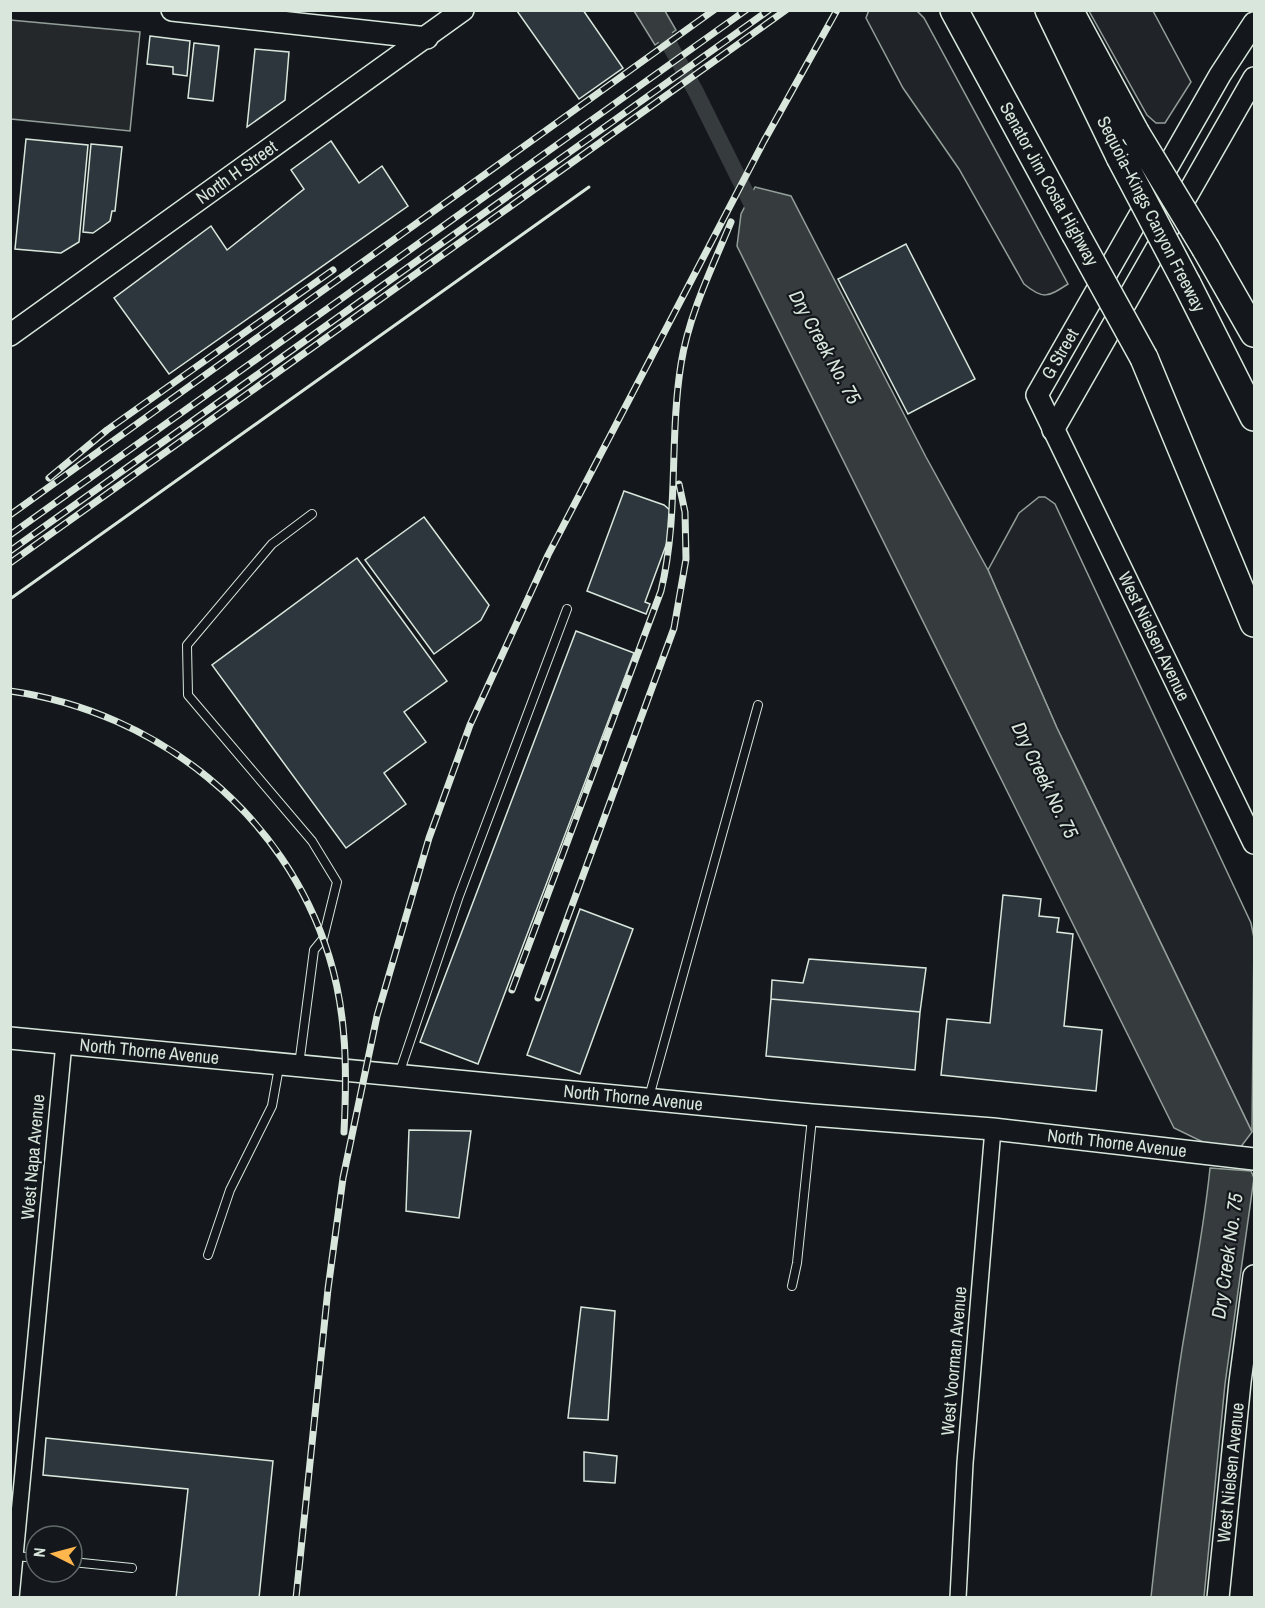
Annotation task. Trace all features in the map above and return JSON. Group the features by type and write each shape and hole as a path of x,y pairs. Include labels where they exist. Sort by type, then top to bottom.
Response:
{"highway":[{"name":"Senator Jim Costa Highway","path":"954,10 1144,358"},
{"name":"Sequoia–Kings Canyon Freeway","path":"1049,10 1120,157 1254,417"},
{"path":"1069,10 1135,132 1254,333"},
{"path":"1144,358 1254,574"},
{"path":"1144,358 1254,623"}],"street":[{"name":"North H Street","path":"10,334 464,10"},
{"path":"181,11 427,38"},
{"name":"G Street","path":"1053,430 1037,395 1220,75 1254,23"},
{"path":"1220,75 1250,86"},
{"name":"G Street","path":"1053,430 1250,86"},
{"name":"West Nielsen Avenue","path":"1053,430 1254,843"},
{"name":"North Thorne Avenue","path":"10,1038 398,1076 649,1097 812,1115 993,1129 1254,1159"},
{"name":"West Napa Avenue","path":"11,1598 15,1556 14,1533 64,1043"},
{"name":"West Voorman Avenue","path":"958,1598 966,1451 993,1129"},
{"name":"West Nielsen Avenue","path":"1218,1598 1240,1382 1254,1276"}],"lane":[{"path":"208,1255 230,1190 272,1106 289,1065 314,950 323,939 337,882 312,841 188,695 187,645 272,544 312,514"},
{"path":"398,1076 459,896 567,609"},
{"path":"649,1097 758,705"},
{"path":"792,1286 797,1263 812,1115"},
{"path":"15,1556 24,1557"},
{"path":"84,1563 132,1568"}],"shaded area":[{"path":"869,10 917,11 924,18 1068,284 1046,295 1036,293 1024,284 959,169 903,88 866,18"},
{"path":"1089,11 1153,11 1191,82 1165,123 1156,123 1147,115"},
{"path":"10,20 140,32 130,131 11,119"},
{"path":"1039,497 1045,497 1055,504 1251,923 1254,938 1252,1132 1057,728 988,570 1019,513"}],"water":[{"path":"634,11 665,11 676,30 655,45"},
{"path":"755,187 791,196 926,457 988,570 1057,728 1252,1132 1240,1148 1209,1145 1174,1128 737,246 741,214"},
{"path":"1210,1168 1251,1171 1254,1178 1225,1384 1204,1597 1151,1597 1173,1411"}],"building":[{"path":"583,10 623,68 579,99 517,11"},
{"path":"150,36 190,41 187,76 173,74 173,67 147,64"},
{"path":"194,43 219,46 213,101 188,98"},
{"path":"255,49 289,52 285,100 247,127"},
{"path":"26,139 88,145 79,242 61,253 15,249"},
{"path":"331,141 359,183 382,166 408,206 169,374 114,298 211,226 227,250 304,189 291,170"},
{"path":"91,144 122,147 115,211 112,211 110,221 93,233 83,232"},
{"path":"906,244 975,379 908,414 838,279"},
{"path":"624,491 664,505 671,511 669,537 645,602 650,604 646,614 587,591"},
{"path":"424,517 489,605 481,620 434,654 365,560"},
{"path":"357,558 447,681 404,712 426,742 384,773 406,804 346,848 212,665"},
{"path":"576,631 634,653 478,1064 420,1042"},
{"path":"1003,895 1041,899 1039,916 1059,918 1057,932 1073,934 1064,1026 1102,1030 1096,1091 941,1075 947,1019 990,1023"},
{"path":"580,909 633,929 580,1074 527,1055"},
{"path":"809,959 926,968 920,1012 771,999 772,980 803,983"},
{"path":"771,999 920,1012 915,1070 766,1056"},
{"path":"409,1130 471,1131 459,1218 406,1211"},
{"path":"581,1307 615,1311 608,1420 568,1418"},
{"path":"46,1438 273,1461 259,1598 176,1598 188,1489 43,1475"},
{"path":"584,1452 617,1456 615,1483 584,1481"}],"waterway":[{"name":"Dry Creek No. 75","path":"650,10 696,92 758,217"}],"railway":[{"path":"10,515 714,10"},
{"path":"10,535 746,10"},
{"path":"10,551 769,10"},
{"path":"10,563 786,10"},
{"path":"296,1598 328,1289 343,1178 377,1016 429,838 470,725 548,555 764,141 837,10"},
{"path":"512,990 661,591 670,534 675,421 681,364 695,309 731,222"},
{"path":"49,478 107,430 333,270"},
{"path":"538,998 674,628 686,559 685,512 679,484"},
{"path":"10,691 64,703 116,721 164,746 208,778 247,815 281,857 308,904 329,956 335,978 344,1043 344,1132"}],"wall":[{"path":"10,599 589,187"}]}
